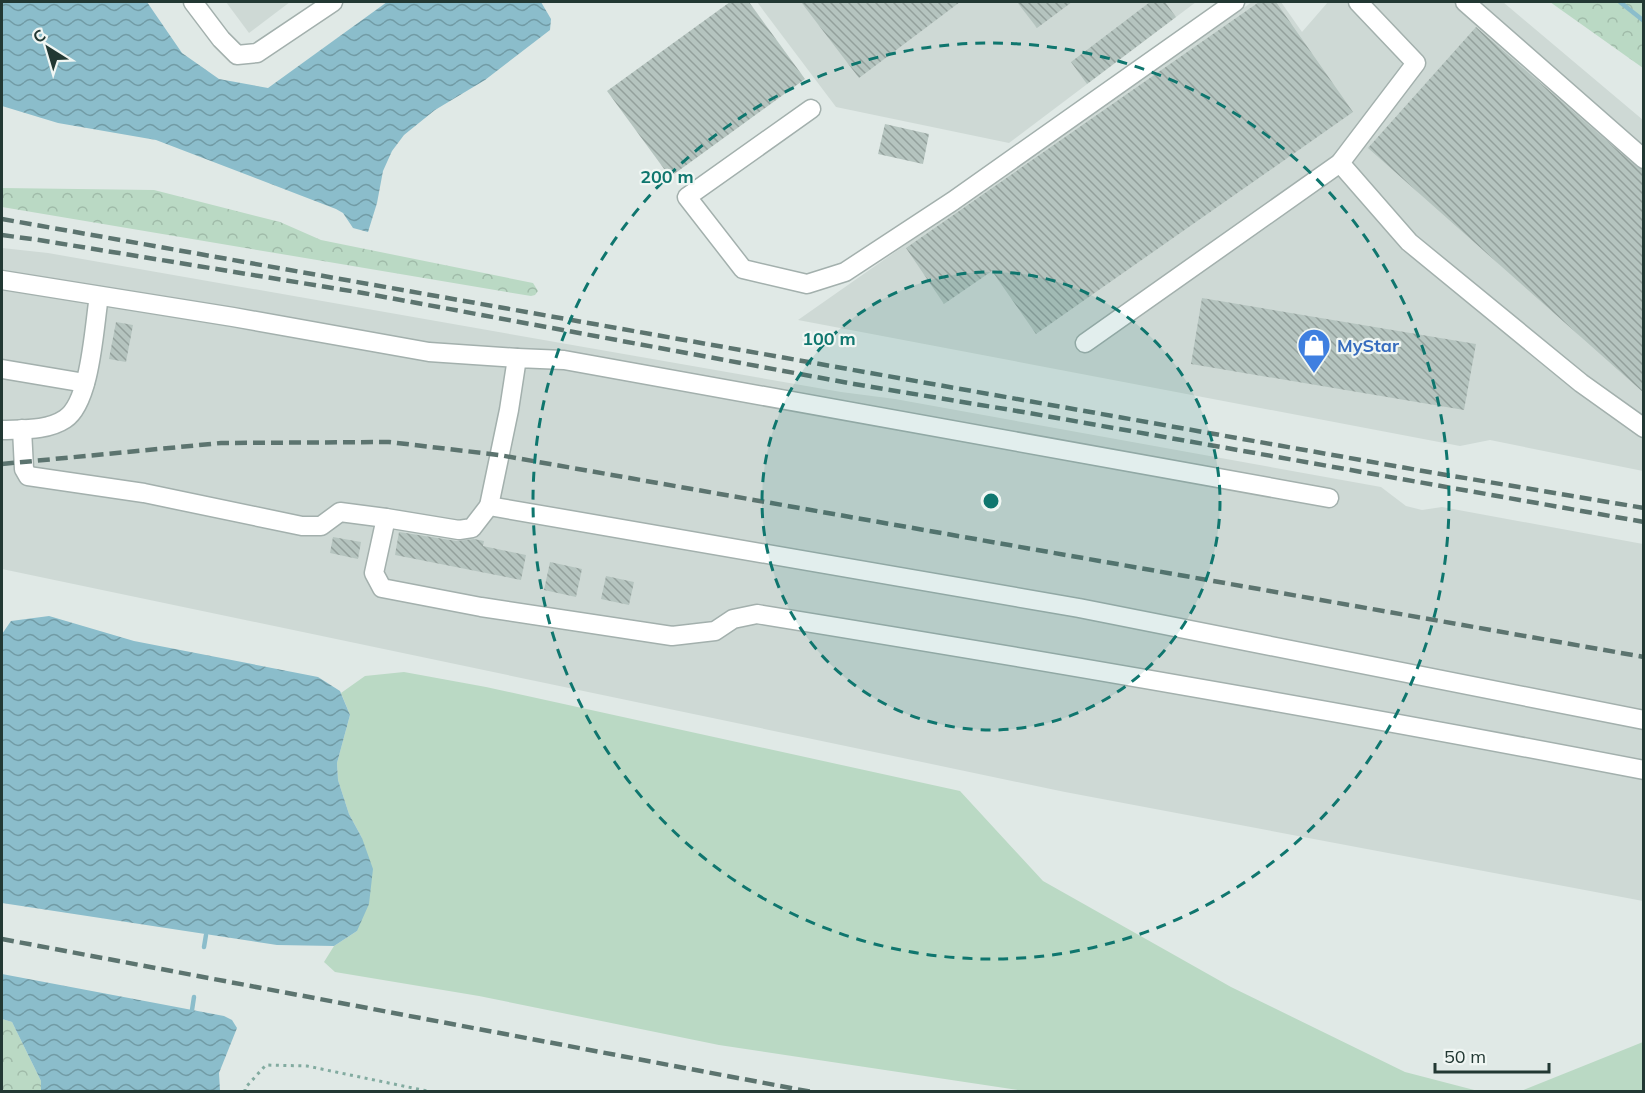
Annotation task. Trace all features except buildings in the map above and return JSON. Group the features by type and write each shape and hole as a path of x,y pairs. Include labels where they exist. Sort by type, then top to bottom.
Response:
{"lane":[{"path":"193,2 221,39 237,55 256,52 333,2"},
{"path":"811,109 687,197 743,269 807,284 845,272 953,201 1235,2"},
{"path":"1085,343 1340,163 1416,63 1358,2"},
{"path":"1465,2 1644,159"},
{"path":"1340,163 1409,242 1581,383 1644,428"},
{"path":"2,280 429,352 564,360 1329,498"},
{"path":"2,430 40,428 64,420 76,410 86,383 99,296"},
{"path":"22,429 24,469 28,476 144,493 302,526 321,526 340,512 459,530 471,528 489,506 517,358"},
{"path":"2,369 86,383"},
{"path":"489,506 1079,608 1644,720"},
{"path":"386,518 374,573 382,588 481,607 672,636 715,631 733,619 757,614 984,650 1406,724 1644,770"}],"path":[{"path":"245,1092 245,1088 266,1065 307,1066 432,1092"}],"shaded area":[{"path":"226,2 290,2 249,33"},
{"path":"757,2 1196,2 1009,143 836,107"},
{"path":"1252,2 1281,2 1302,32 1328,2 1503,2 1643,120 1643,471 1490,440 1460,446 798,320"},
{"path":"2,248 48,253 841,392 895,399 1381,487 1406,506 1422,510 1442,507 1643,544 1643,901 1065,792 2,569"}],"green space":[{"path":"1550,2 1643,2 1643,68"},
{"path":"2,188 154,190 280,222 321,240 533,283 538,291 531,296 2,207"},
{"path":"404,672 486,687 960,791 1043,881 1231,987 1405,1072 1478,1091 1024,1091 719,1045 479,996 335,972 324,962 334,946 357,931 362,838 349,814 338,780 337,763 350,715 341,693 365,676"},
{"path":"2,1019 12,1022 41,1081 41,1091 2,1092"},
{"path":"1643,1042 1643,1091 1521,1091"}],"water":[{"path":"2,2 147,2 182,53 219,79 268,88 387,2 541,2 551,19 550,30 485,80 435,110 404,135 392,151 383,171 377,203 368,232 353,228 343,213 336,209 156,140 58,123 2,106"},
{"path":"49,616 134,641 318,677 340,691 350,715 337,763 338,780 349,814 362,838 373,869 369,904 357,931 334,946 277,945 2,903 2,634 11,621"},
{"path":"2,974 224,1016 232,1020 237,1028 219,1073 220,1091 41,1091 41,1081 12,1022 2,1019"}],"waterway":[{"path":"1620,2 1644,21"},
{"path":"204,947 206,935"},
{"path":"192,1010 194,997"}],"railway":[{"path":"2,219 1423,471 1644,508"},
{"path":"2,235 363,293 854,384 1644,522"},
{"path":"2,464 221,443 389,442 499,455 1644,657"},
{"path":"2,939 812,1092"}],"place":[{"name":"MyStar","path":"1314,374"}]}
